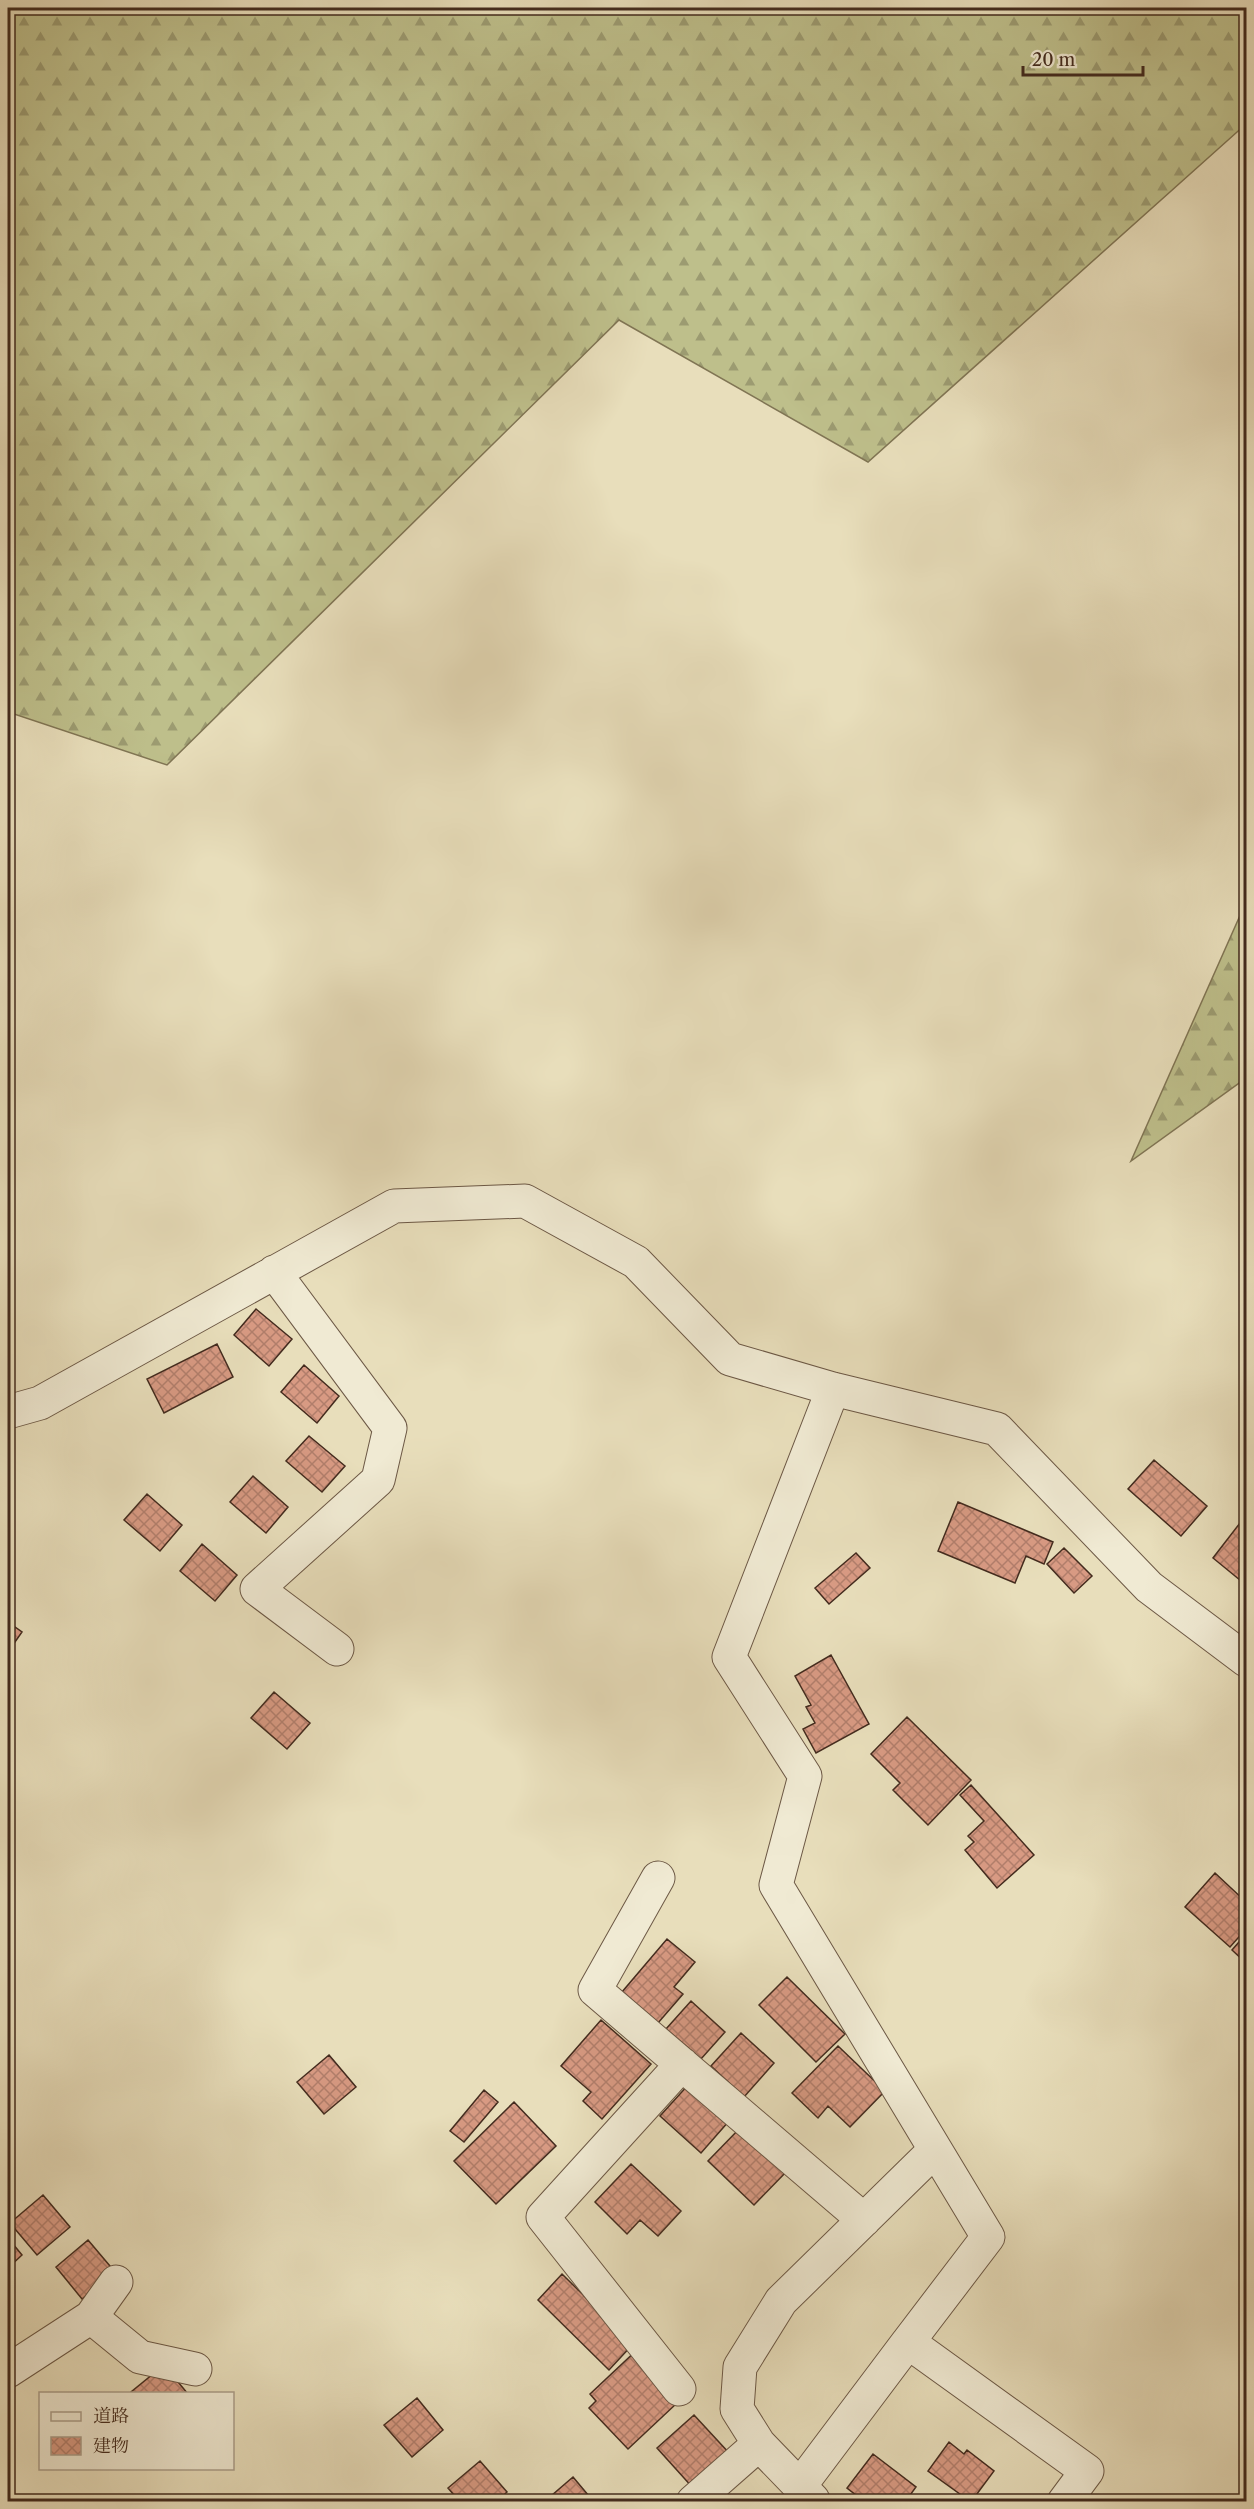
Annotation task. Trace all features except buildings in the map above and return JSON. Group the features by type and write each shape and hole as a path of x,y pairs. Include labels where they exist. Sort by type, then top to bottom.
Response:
{"street":[{"path":"8,1412 39,1403 394,1206 525,1201 636,1262 730,1359 833,1389 997,1429 1149,1587 1246,1660"},
{"path":"274,1272 390,1428 378,1480 257,1589 337,1649"},
{"path":"833,1389 729,1657 805,1776 776,1885 988,2237 908,2342 807,2494 759,2444 737,2409 740,2367 781,2301 935,2150"},
{"path":"658,1878 595,1990 864,2220"},
{"path":"679,2389 543,2217 682,2064"},
{"path":"8,2371 91,2317 116,2282"},
{"path":"91,2317 140,2357 195,2369"},
{"path":"908,2342 1087,2471 1064,2502"},
{"path":"693,2502 759,2444"}],"green space":[{"path":"8,8 1246,8 1246,124 868,462 619,320 167,765 8,712"},
{"path":"1246,902 1246,1078 1131,1161"}]}
